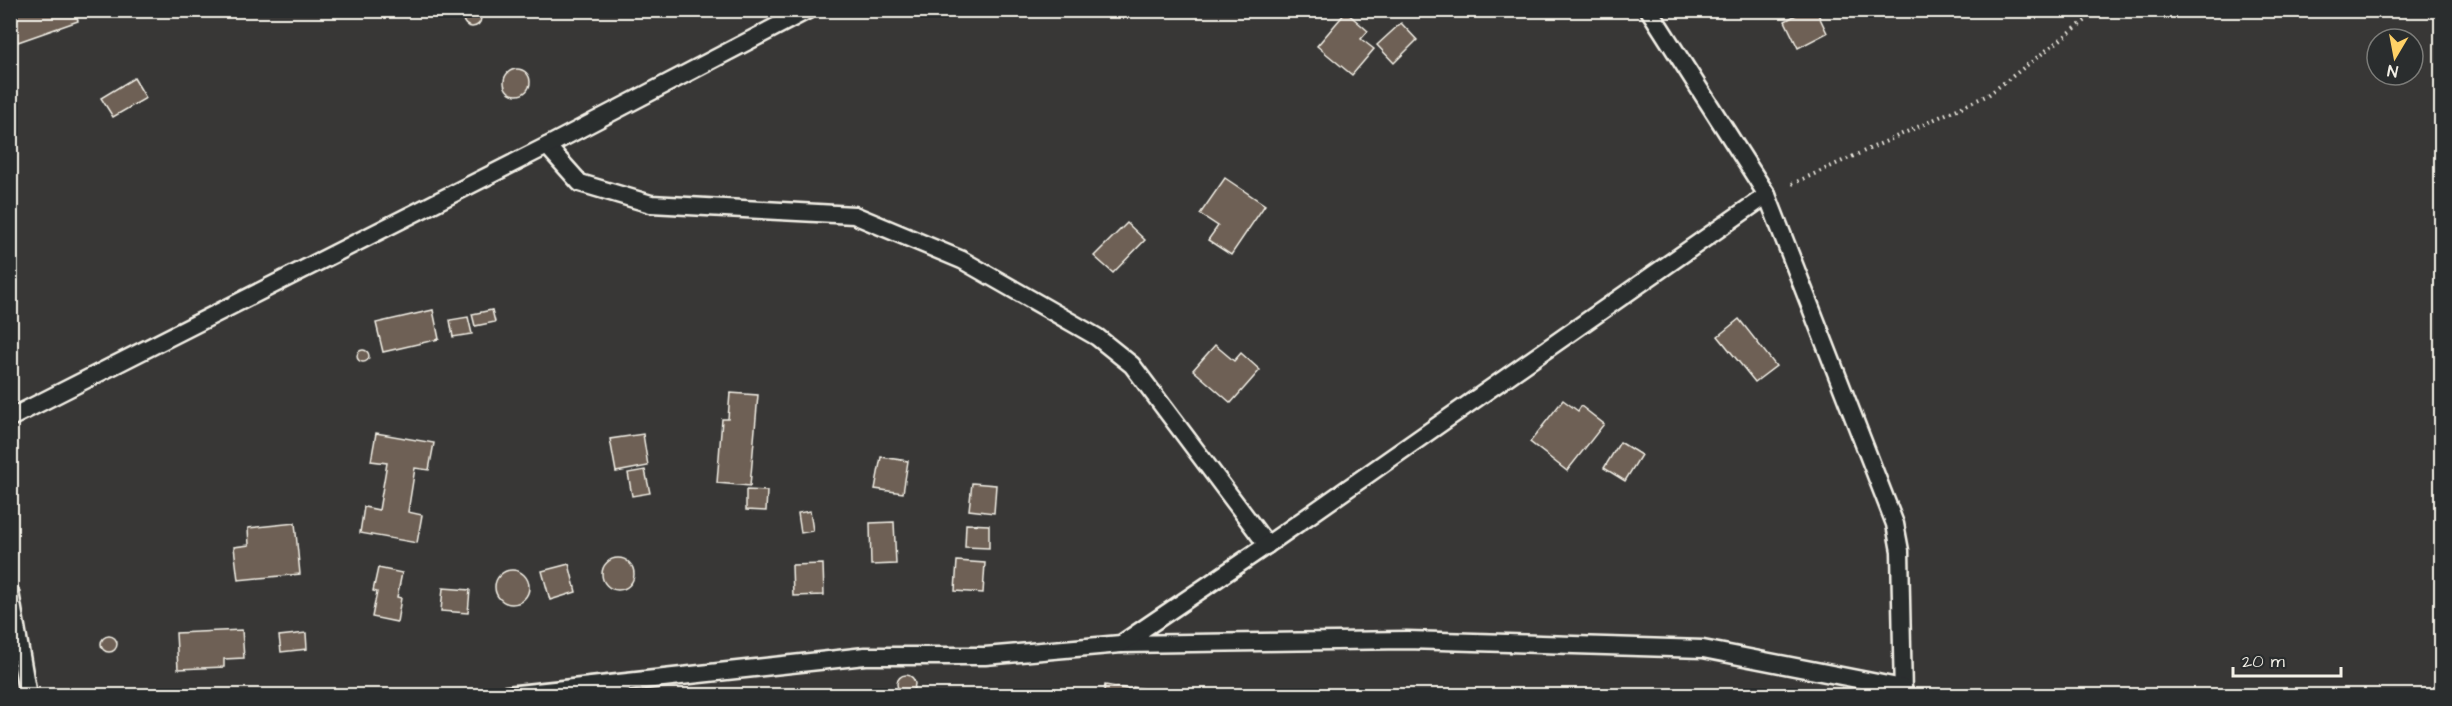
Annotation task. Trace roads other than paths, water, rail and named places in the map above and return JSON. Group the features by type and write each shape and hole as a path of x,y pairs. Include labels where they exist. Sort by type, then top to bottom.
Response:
{"lane":[{"path":"10,418 547,146 808,10"},
{"path":"498,696 865,656 985,656 1121,644 1407,640 1703,649 1903,692 1900,551 1895,524 1767,195 1649,10"},
{"path":"547,146 580,183 651,204 854,214 962,260 1097,337 1132,365 1267,545"},
{"path":"1121,644 1267,545 1767,195"},
{"path":"10,592 28,696"}]}
